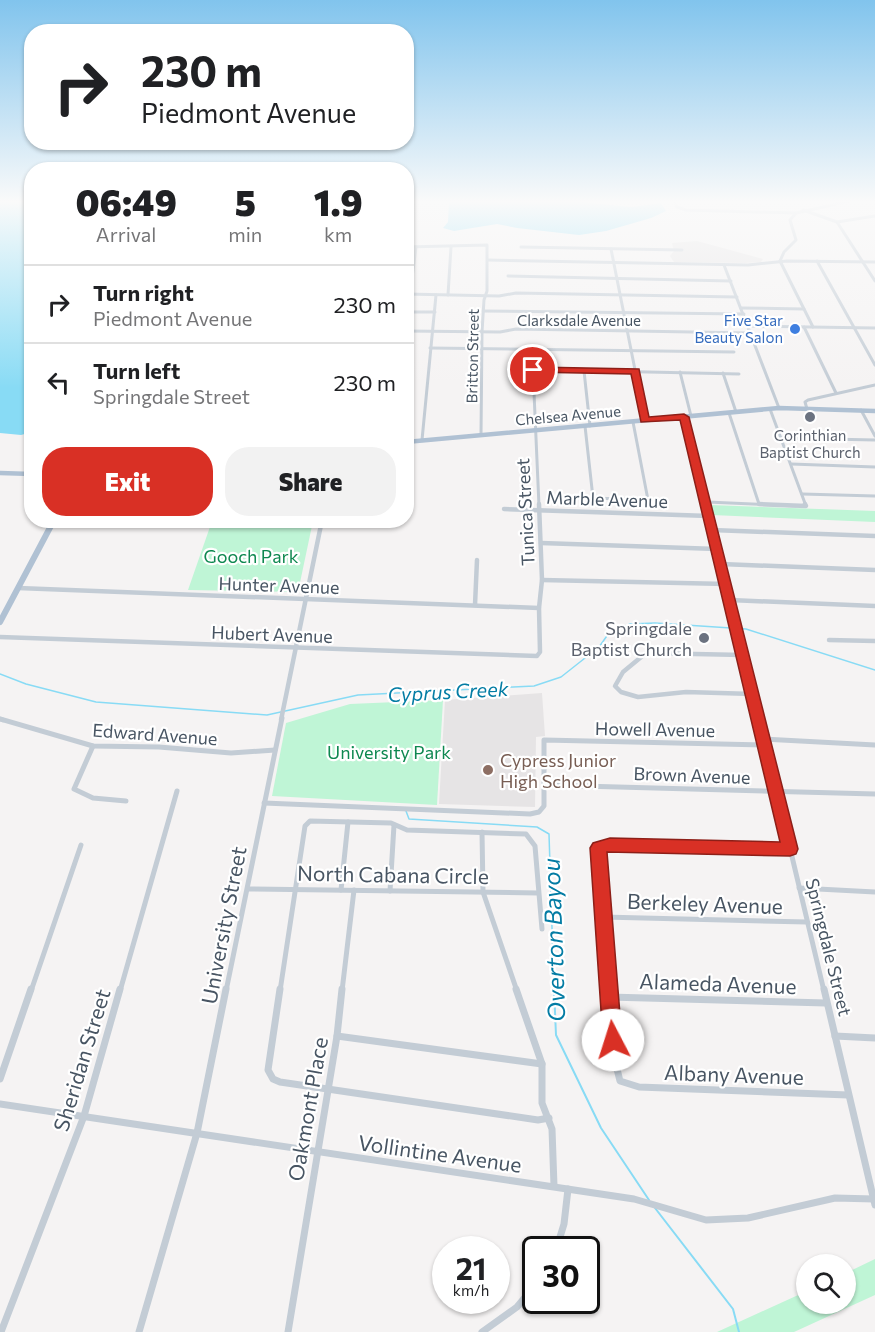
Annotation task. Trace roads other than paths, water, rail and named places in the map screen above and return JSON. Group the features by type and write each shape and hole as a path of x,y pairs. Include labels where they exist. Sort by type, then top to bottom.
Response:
{"main road":[{"name":"Chelsea Avenue","path":"414,441 779,408 875,411"},
{"path":"0,473 24,474"},
{"path":"0,622 50,528"}],"street":[{"path":"448,295 450,263"},
{"name":"Britton Street","path":"482,435 483,311 488,263"},
{"path":"614,263 645,420"},
{"path":"623,263 739,263"},
{"path":"781,263 813,327"},
{"path":"818,263 875,365"},
{"path":"864,263 875,281"},
{"path":"723,264 779,408"},
{"path":"508,276 731,281"},
{"path":"414,294 486,296 516,293 737,297"},
{"path":"422,440 436,295"},
{"path":"741,308 804,309"},
{"path":"483,311 744,314"},
{"path":"414,312 435,312"},
{"path":"748,326 875,328"},
{"path":"804,327 837,393"},
{"name":"Clarksdale Avenue","path":"414,331 483,332 516,329 751,333"},
{"path":"430,348 734,352"},
{"path":"512,369 739,374"},
{"name":"Tunica Street","path":"533,370 542,580 542,604 539,608 540,652"},
{"path":"584,371 592,498 648,500 633,422"},
{"path":"680,372 691,416"},
{"path":"723,373 736,412"},
{"path":"807,409 805,402 808,400 875,385"},
{"path":"706,502 806,506 770,409"},
{"path":"781,438 875,438 861,410"},
{"path":"729,413 759,504"},
{"name":"Springdale Street","path":"684,417 727,584 874,1202"},
{"path":"791,464 875,467"},
{"path":"802,494 875,496"},
{"name":"Marble Avenue","path":"504,509 709,516"},
{"name":"University Street","path":"139,1332 197,1133 320,528"},
{"path":"712,530 875,536"},
{"path":"541,543 717,549"},
{"path":"475,605 477,560"},
{"path":"721,564 875,570"},
{"path":"542,580 727,584"},
{"name":"Hunter Avenue","path":"18,588 539,608"},
{"path":"730,600 875,606"},
{"name":"Hubert Avenue","path":"0,637 532,657 537,656 540,652"},
{"path":"829,640 875,641"},
{"path":"743,655 646,653 616,680 616,688 620,693 630,695 664,696 683,692 753,694"},
{"name":"Edward Avenue","path":"0,719 93,746 159,747 231,753 275,750"},
{"name":"Howell Avenue","path":"545,785 544,740 764,742 875,746"},
{"path":"93,746 74,789 86,797 97,800 126,801"},
{"path":"264,803 530,814 538,812 544,806 545,785"},
{"name":"Brown Avenue","path":"545,785 875,794"},
{"name":"Sheridan Street","path":"1,1332 84,1116 177,791"},
{"path":"542,929 536,846 532,839 518,833 407,830 394,825 348,822 310,821 306,823 268,1070 273,1079 279,1082 428,1102 538,1120 549,1118"},
{"path":"341,890 348,822"},
{"path":"390,891 394,825"},
{"path":"482,832 483,892 542,1064 542,1103 549,1118 552,1137 554,1186"},
{"path":"609,997 598,848 610,844 790,849"},
{"path":"0,1079 81,845"},
{"path":"799,888 875,892"},
{"name":"North Cabana Circle","path":"248,889 538,893"},
{"name":"Oakmont Place","path":"288,1332 337,1036 354,890"},
{"name":"Berkeley Avenue","path":"603,917 807,922"},
{"name":"Alameda Avenue","path":"609,997 826,1002"},
{"name":"Albany Avenue","path":"609,997 615,1061 620,1081 639,1087 848,1095"},
{"path":"337,1036 542,1064"},
{"path":"835,1036 875,1038"},
{"name":"Vollintine Avenue","path":"0,1104 554,1186 643,1202 706,1220 748,1218 835,1198 874,1202"},
{"path":"560,1236 568,1189"},
{"path":"482,1332 522,1301"}],"water":[{"path":"0,263 24,263 24,434 0,433"}],"waterway":[{"name":"Cyprus Creek","path":"0,674 26,684 96,702 267,715 358,695 534,686 561,677 599,647 609,633 630,624 655,623 746,629 875,670"},
{"name":"Overton Bayou","path":"406,811 409,819 537,827 549,834 554,991"},
{"name":"Overton Bayou","path":"554,989 556,1035 601,1128 649,1200"},
{"name":"Overton Bayou","path":"655,1208 733,1309 739,1332"}],"place":[{"name":"Five Star Beauty Salon","path":"795,329"},
{"name":"Corinthian Baptist Church","path":"810,417"},
{"name":"Springdale Baptist Church","path":"704,638"},
{"name":"Cypress Junior High School","path":"488,770"}],"park label":[{"name":"Gooch Park","path":"251,556"},
{"name":"University Park","path":"389,752"}]}
